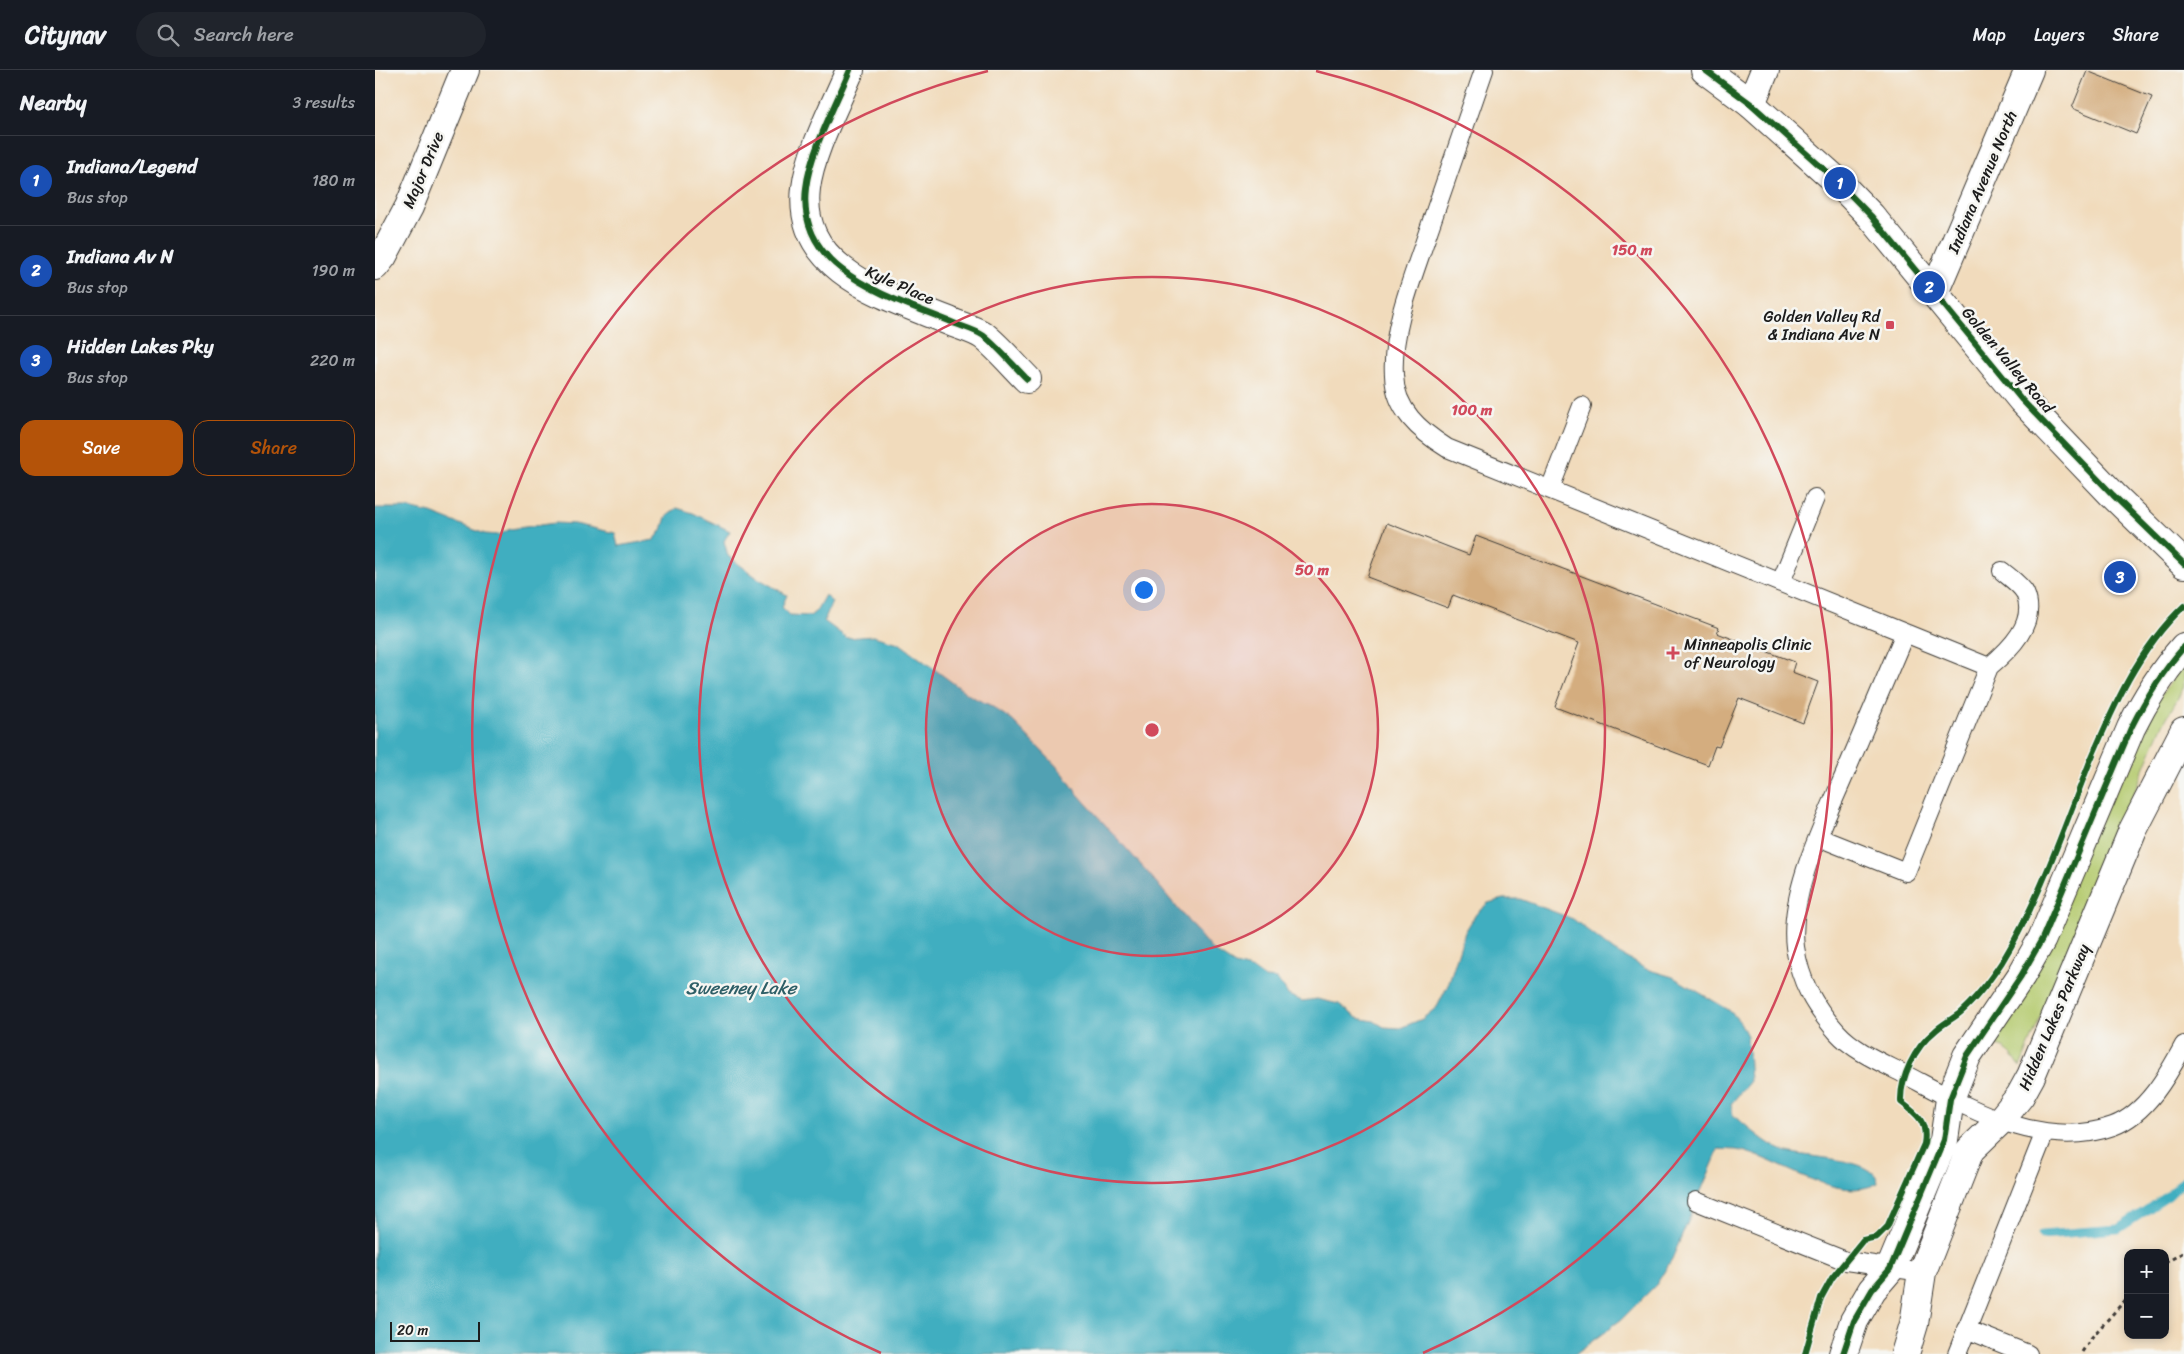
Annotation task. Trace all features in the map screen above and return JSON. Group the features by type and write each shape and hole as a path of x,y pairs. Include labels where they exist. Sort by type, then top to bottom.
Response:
{"street":[{"name":"Major Drive","path":"375,266 383,256 409,206 465,70"},
{"name":"Kyle Place","path":"850,70 811,165 806,187 805,206 816,241 826,256 839,269 863,284 983,336 1027,379"},
{"name":"Golden Valley Road","path":"1705,70 1751,104 1837,181 1871,216 2022,400 2113,495 2184,564"},
{"path":"1751,104 1765,70"},
{"name":"Indiana Avenue North","path":"1935,293 2029,70"},
{"path":"1843,1354 1854,1321 1873,1290 1890,1269 1944,1140 1950,1099 1967,1056 2021,976 2042,938 2131,728 2148,696 2167,667 2184,647"},
{"name":"Hidden Lakes Parkway","path":"1905,1354 1914,1324 1922,1272 1970,1150 2000,1121 2020,1096 2031,1076 2133,830 2184,732"}],"lane":[{"path":"1484,70 1408,292 1395,346 1394,376 1400,400 1411,420 1425,434 1447,448 1989,667"},
{"path":"1550,489 1583,406"},
{"path":"1781,582 1815,498"},
{"path":"1818,837 1906,872 1989,667 2009,650 2021,632 2027,611 2025,592 2002,571"},
{"path":"1905,633 1818,837 1795,911 1795,945 1802,978 1813,1003 1839,1034 1867,1054 1950,1099 2000,1121 2045,1132 2083,1134 2115,1126 2143,1106 2169,1073 2184,1045"},
{"path":"1957,1354 2045,1132"},
{"path":"1696,1201 1846,1261 1890,1269 1922,1272"},
{"path":"1966,1329 2028,1354"}],"path":[{"path":"2169,1261 2184,1252"},
{"path":"2082,1352 2091,1337 2124,1301"}],"green space":[{"path":"2184,663 2184,687 2161,728 2020,1067 2014,1057 2006,1050 1997,1046 1985,1047 2145,718"}],"water":[{"name":"Sweeney Lake","path":"375,508 408,508 431,513 485,534 499,535 510,529 555,523 575,524 615,533 618,546 654,540 662,530 666,517 677,508 693,513 730,531 724,541 728,556 756,577 787,595 782,607 790,615 810,616 816,611 825,595 832,602 824,621 847,638 873,636 899,643 972,697 990,705 1013,721 1063,773 1077,793 1150,875 1212,950 1235,965 1254,970 1265,978 1276,979 1288,995 1302,1001 1317,999 1339,1004 1357,1018 1374,1021 1384,1027 1400,1028 1422,1019 1437,1007 1448,985 1465,932 1476,914 1488,903 1503,899 1520,899 1573,919 1614,951 1646,969 1673,977 1729,1010 1740,1022 1747,1036 1750,1081 1731,1104 1733,1115 1777,1148 1793,1153 1853,1163 1875,1174 1878,1183 1863,1188 1847,1189 1812,1180 1746,1152 1719,1149 1672,1259 1656,1285 1622,1319 1575,1354 375,1354"}],"building":[{"path":"2087,71 2152,97 2136,134 2072,108"},
{"name":"Minneapolis Clinic of Neurology","path":"1387,523 1469,555 1476,536 1719,628 1717,633 1795,662 1792,672 1818,682 1803,723 1739,698 1719,747 1715,746 1708,765 1555,707 1579,643 1453,595 1448,608 1367,577"}],"waterway":[{"path":"2042,1235 2118,1229 2168,1196 2184,1180"}],"cycle path":[{"path":"850,70 824,128 808,174 806,188 807,217 816,240 831,260 851,276 874,290 976,331 984,336 1027,379"},
{"path":"1705,70 1751,104 1837,181 1871,216 2022,400 2113,495 2184,564"},
{"path":"1805,1354 1821,1298 1832,1278 1863,1240 1877,1237 1887,1227 1924,1144 1923,1124 1901,1102 1903,1083 1915,1054 1927,1038 1967,1006 2002,962 2028,915 2060,840 2089,764 2118,700 2140,659 2184,606"},
{"path":"1843,1354 1854,1321 1872,1290 1890,1269 1944,1140 1950,1099 1967,1056 2021,976 2042,939 2131,728 2155,686 2184,647"}],"place":[{"name":"Indiana/Legend","path":"1840,183"},
{"name":"Indiana Av N","path":"1929,287"},
{"name":"Golden Valley Rd & Indiana Ave N","path":"1890,325"},
{"name":"Hidden Lakes Pky","path":"2120,577"},
{"name":"Minneapolis Clinic of Neurology","path":"1673,653"}]}
